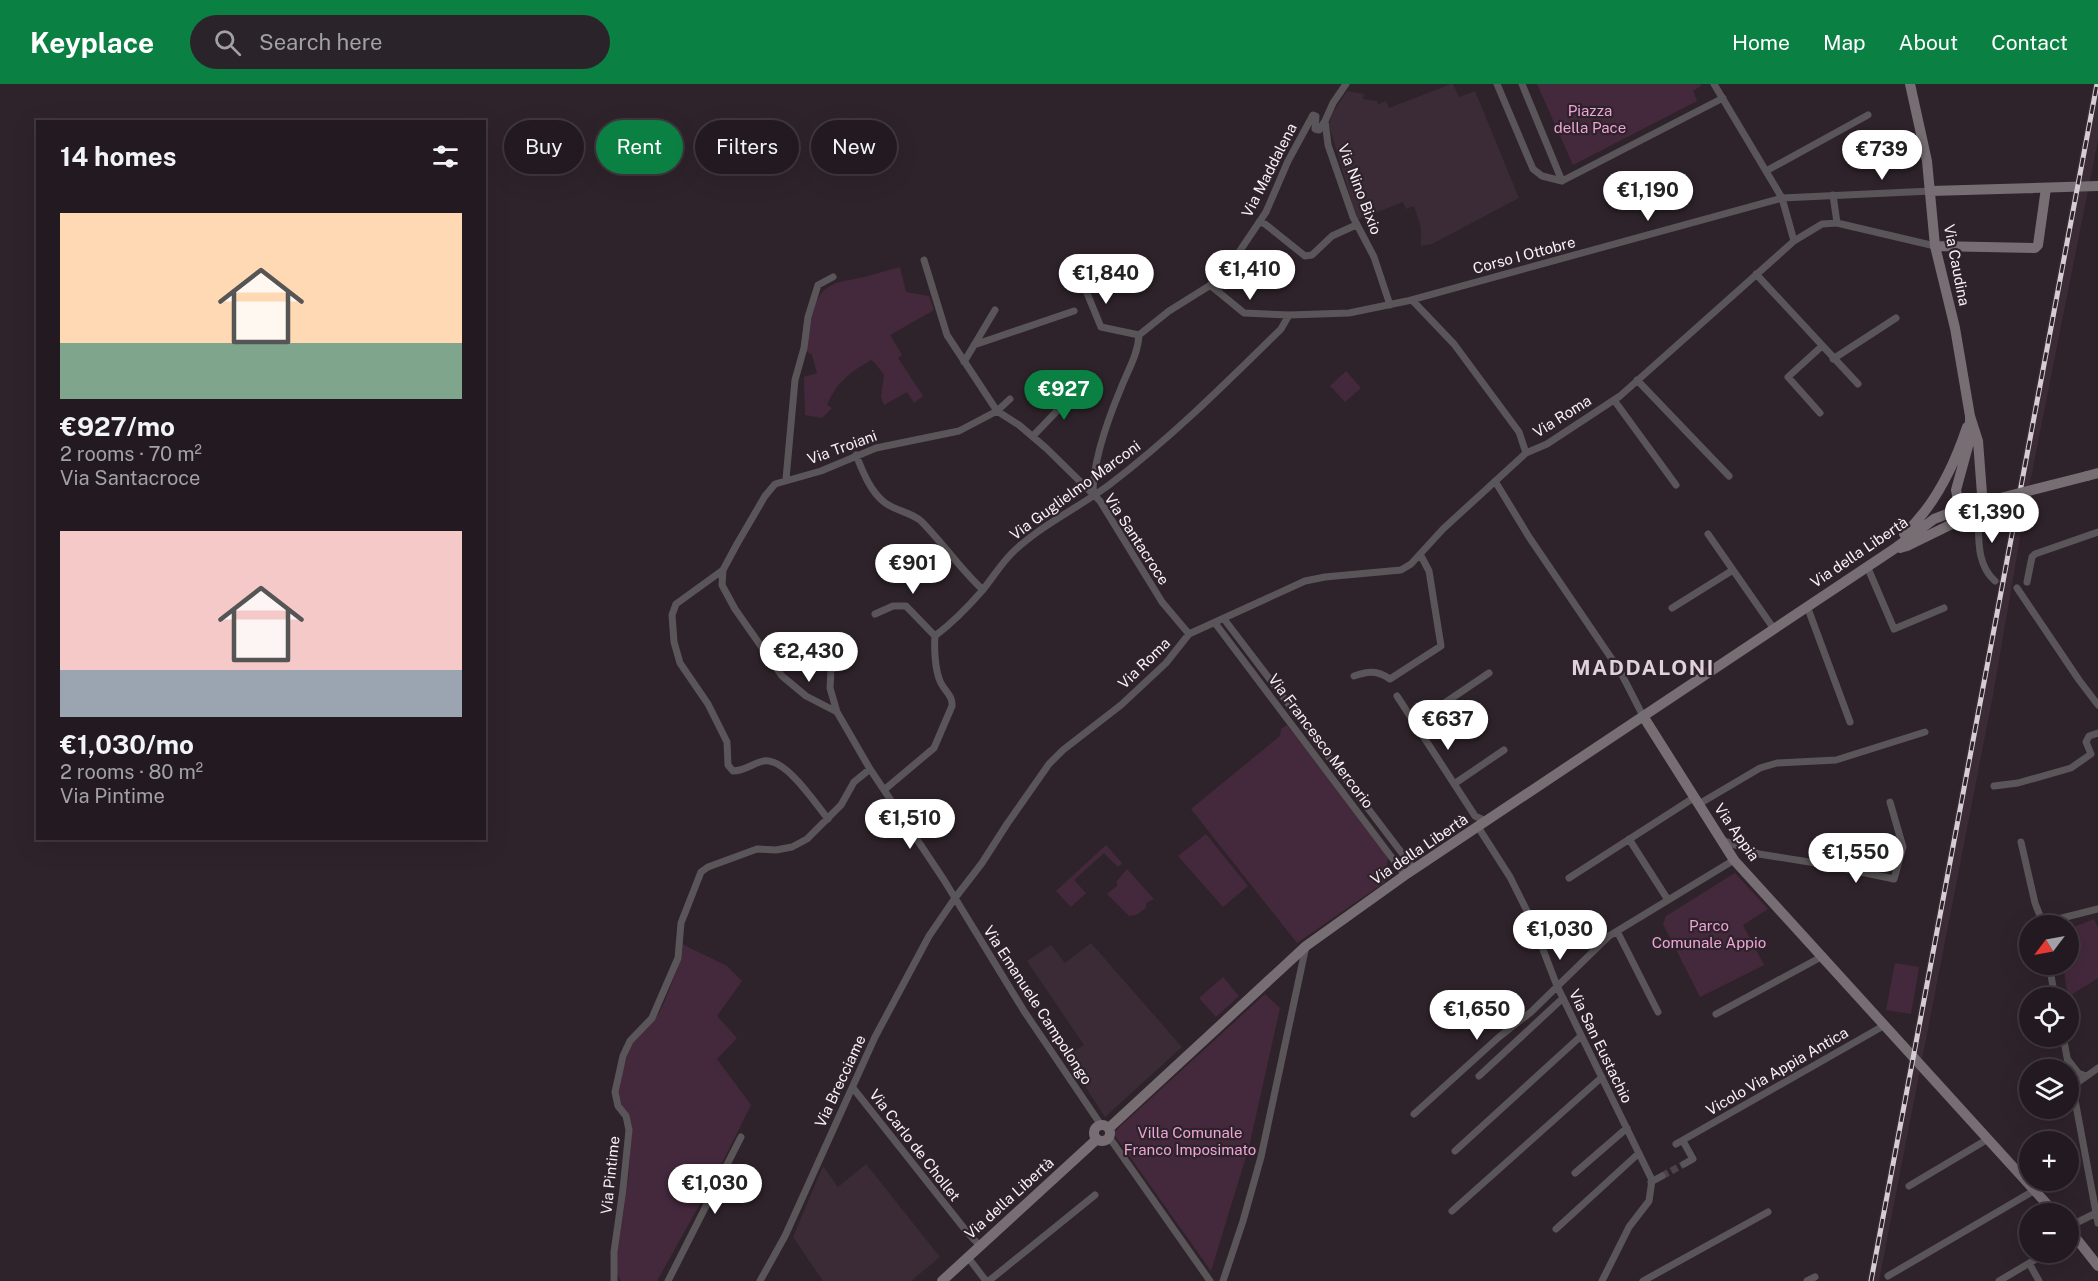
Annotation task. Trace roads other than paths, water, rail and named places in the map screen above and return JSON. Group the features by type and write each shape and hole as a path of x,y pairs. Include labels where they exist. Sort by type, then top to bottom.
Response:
{"main road":[{"name":"Via Caudina","path":"1910,84 1927,161 1935,246 1955,328 1970,417"},
{"path":"1931,191 2098,186"},
{"path":"1935,246 2035,248 2038,245 2046,188"},
{"path":"1965,507 1958,500 1956,490 1970,439 1970,417"},
{"path":"1894,549 1907,546 1978,514 1983,507 1978,441 1970,417"},
{"path":"1894,549 1900,538 1926,510 1951,470 1970,417"},
{"name":"Via della Libertà","path":"942,1281 1097,1139 1094,1130 1106,1130 1306,946 1410,872 1894,549 1934,519 1965,507 2092,474"},
{"name":"Via Appia","path":"1643,716 1734,860 2019,1173"},
{"name":"Via Appia","path":"2036,1191 2046,1203"},
{"path":"2079,1244 2098,1266"}],"street":[{"path":"1325,122 1333,103 1346,84"},
{"path":"1497,84 1533,169 1542,176 1562,181 1722,98"},
{"path":"1522,84 1562,181"},
{"path":"1714,84 1782,198 1794,241"},
{"name":"Via Maddalena","path":"1138,335 1169,311 1217,281 1266,212 1296,144 1313,115 1316,116 1315,129 1319,130 1325,122"},
{"path":"1766,171 1868,115"},
{"name":"Via Nino Bixio","path":"1325,122 1328,145 1356,225 1374,257 1390,305"},
{"name":"Corso I Ottobre","path":"1210,285 1244,313 1289,315 1349,312 1412,300 1782,198 1931,191"},
{"path":"1833,195 1837,223 1935,246"},
{"path":"1259,222 1265,224 1305,256 1312,255 1332,236 1356,225"},
{"name":"Via Roma","path":"955,898 982,863 1049,764 1063,750 1121,705 1166,663 1189,634 1305,581 1401,570 1411,564 1443,529 1526,453 1547,444 1614,400 1794,241 1822,224 1837,223"},
{"name":"Via Santacroce","path":"924,260 948,336 997,411 1033,436 1100,501 1162,602 1189,634"},
{"path":"1077,268 1101,327 1138,335 1138,347 1105,432 1092,478 1093,496"},
{"path":"1756,274 1858,384"},
{"path":"786,479 795,380 804,348 808,317 818,285 833,277"},
{"path":"1412,300 1454,344 1519,432 1526,453"},
{"path":"964,362 995,310"},
{"path":"974,345 1074,311"},
{"name":"Via Guglielmo Marconi","path":"935,636 963,613 983,590 999,566 1021,545 1093,496 1170,437 1281,329 1289,315"},
{"path":"1833,359 1896,318"},
{"path":"1820,412 1788,377 1822,346"},
{"path":"1637,380 1729,476"},
{"path":"1033,436 1077,390"},
{"name":"Via Troiani","path":"723,570 765,496 775,484 786,479 821,471 876,448 959,431 997,411 1010,399"},
{"name":"Via Roma","path":"1614,400 1676,484"},
{"path":"856,455 874,491 885,502 920,519 983,590"},
{"name":"Via Appia","path":"1495,481 1529,537 1620,671 1643,716"},
{"path":"1978,514 1981,561 1986,573 1995,581"},
{"path":"2026,582 2035,554 2098,532"},
{"path":"1708,534 1774,629"},
{"path":"1353,676 1370,671 1384,674 1390,679 1441,646 1429,570 1420,554"},
{"path":"1867,566 1894,629 1944,608"},
{"path":"723,570 721,578 725,594 782,675 806,696 837,712"},
{"path":"723,570 676,604 672,615 674,642 680,663 708,704 727,742 728,765 733,771 741,771 765,761 781,766 793,776 828,819"},
{"path":"1672,608 1733,570"},
{"path":"2017,588 2098,705"},
{"path":"874,614 893,606 906,606 935,636 940,682 952,699 952,706 934,748 884,790"},
{"path":"1807,606 1850,722"},
{"name":"Via Francesco Mercorio","path":"1224,619 1410,872"},
{"name":"Via Francesco Mercorio","path":"1215,623 1410,872"},
{"name":"Via Emanuele Campolongo","path":"851,658 831,670 830,688 837,712 870,769 955,898 1024,1011 1210,1281"},
{"path":"1414,723 1489,673"},
{"path":"1397,696 1482,824 1527,911 1557,986 1531,1012 1499,1037 1414,1114"},
{"path":"1569,878 1629,839 1697,800 1760,768 1777,763 1836,760 1925,732"},
{"path":"1994,786 2018,783 2071,768 2091,754 2086,742 2089,736 2098,733"},
{"path":"1454,784 1504,750"},
{"name":"Via Pintime","path":"614,1281 614,1252 629,1130 626,1116 618,1106 615,1092 623,1056 630,1041 652,1018 678,958 681,922 701,872 725,860 757,849 776,850 792,847 807,839 841,805 854,782 870,769"},
{"path":"1722,840 1759,854 1894,879 1903,848 1890,802"},
{"path":"1629,839 1668,900"},
{"path":"2021,842 2035,903 2040,915"},
{"name":"Via San Eustachio","path":"1652,1182 1557,986 1588,954 1617,931 1734,860"},
{"name":"Via Brecciame","path":"760,1281 785,1236 875,1037 928,936 955,898"},
{"path":"2074,915 2098,909"},
{"path":"1617,931 1658,1012"},
{"path":"1223,1281 1261,1157 1306,946"},
{"path":"1716,1014 1822,956"},
{"path":"1479,1076 1563,998"},
{"name":"Vicolo Via Appia Antica","path":"1684,1164 1693,1159 1679,1142 1885,1024"},
{"path":"1455,1151 1581,1036"},
{"path":"2065,1047 2067,1058 2078,1073 2086,1076"},
{"path":"2079,1081 2098,1068"},
{"path":"1452,1211 1602,1077"},
{"name":"Via Carlo de Chollet","path":"853,1088 979,1245"},
{"path":"2079,1119 2098,1223"},
{"path":"1575,1173 1627,1128"},
{"path":"668,1281 741,1137"},
{"path":"1909,1186 1988,1139"},
{"path":"1556,1229 1639,1153"},
{"path":"1602,1281 1629,1227 1649,1201 1652,1182 1662,1176"},
{"path":"1888,1276 2033,1191"},
{"path":"967,1256 982,1277 986,1281 990,1280 1095,1195"},
{"path":"1643,1281 1768,1212"},
{"path":"2079,1226 2096,1213"},
{"path":"1999,1281 2029,1263 2039,1281"},
{"path":"1807,1281 1815,1277"}],"tunnel":[{"path":"1662,1176 1684,1164"}],"railway":[{"path":"1871,1281 2097,84"}],"district":[{"name":"MADDALONI","path":"1643,667"}],"park label":[{"name":"Piazza della Pace","path":"1590,118"},
{"name":"Parco Comunale Appio","path":"1709,934"},
{"name":"Villa Comunale Franco Imposimato","path":"1190,1140"}]}
